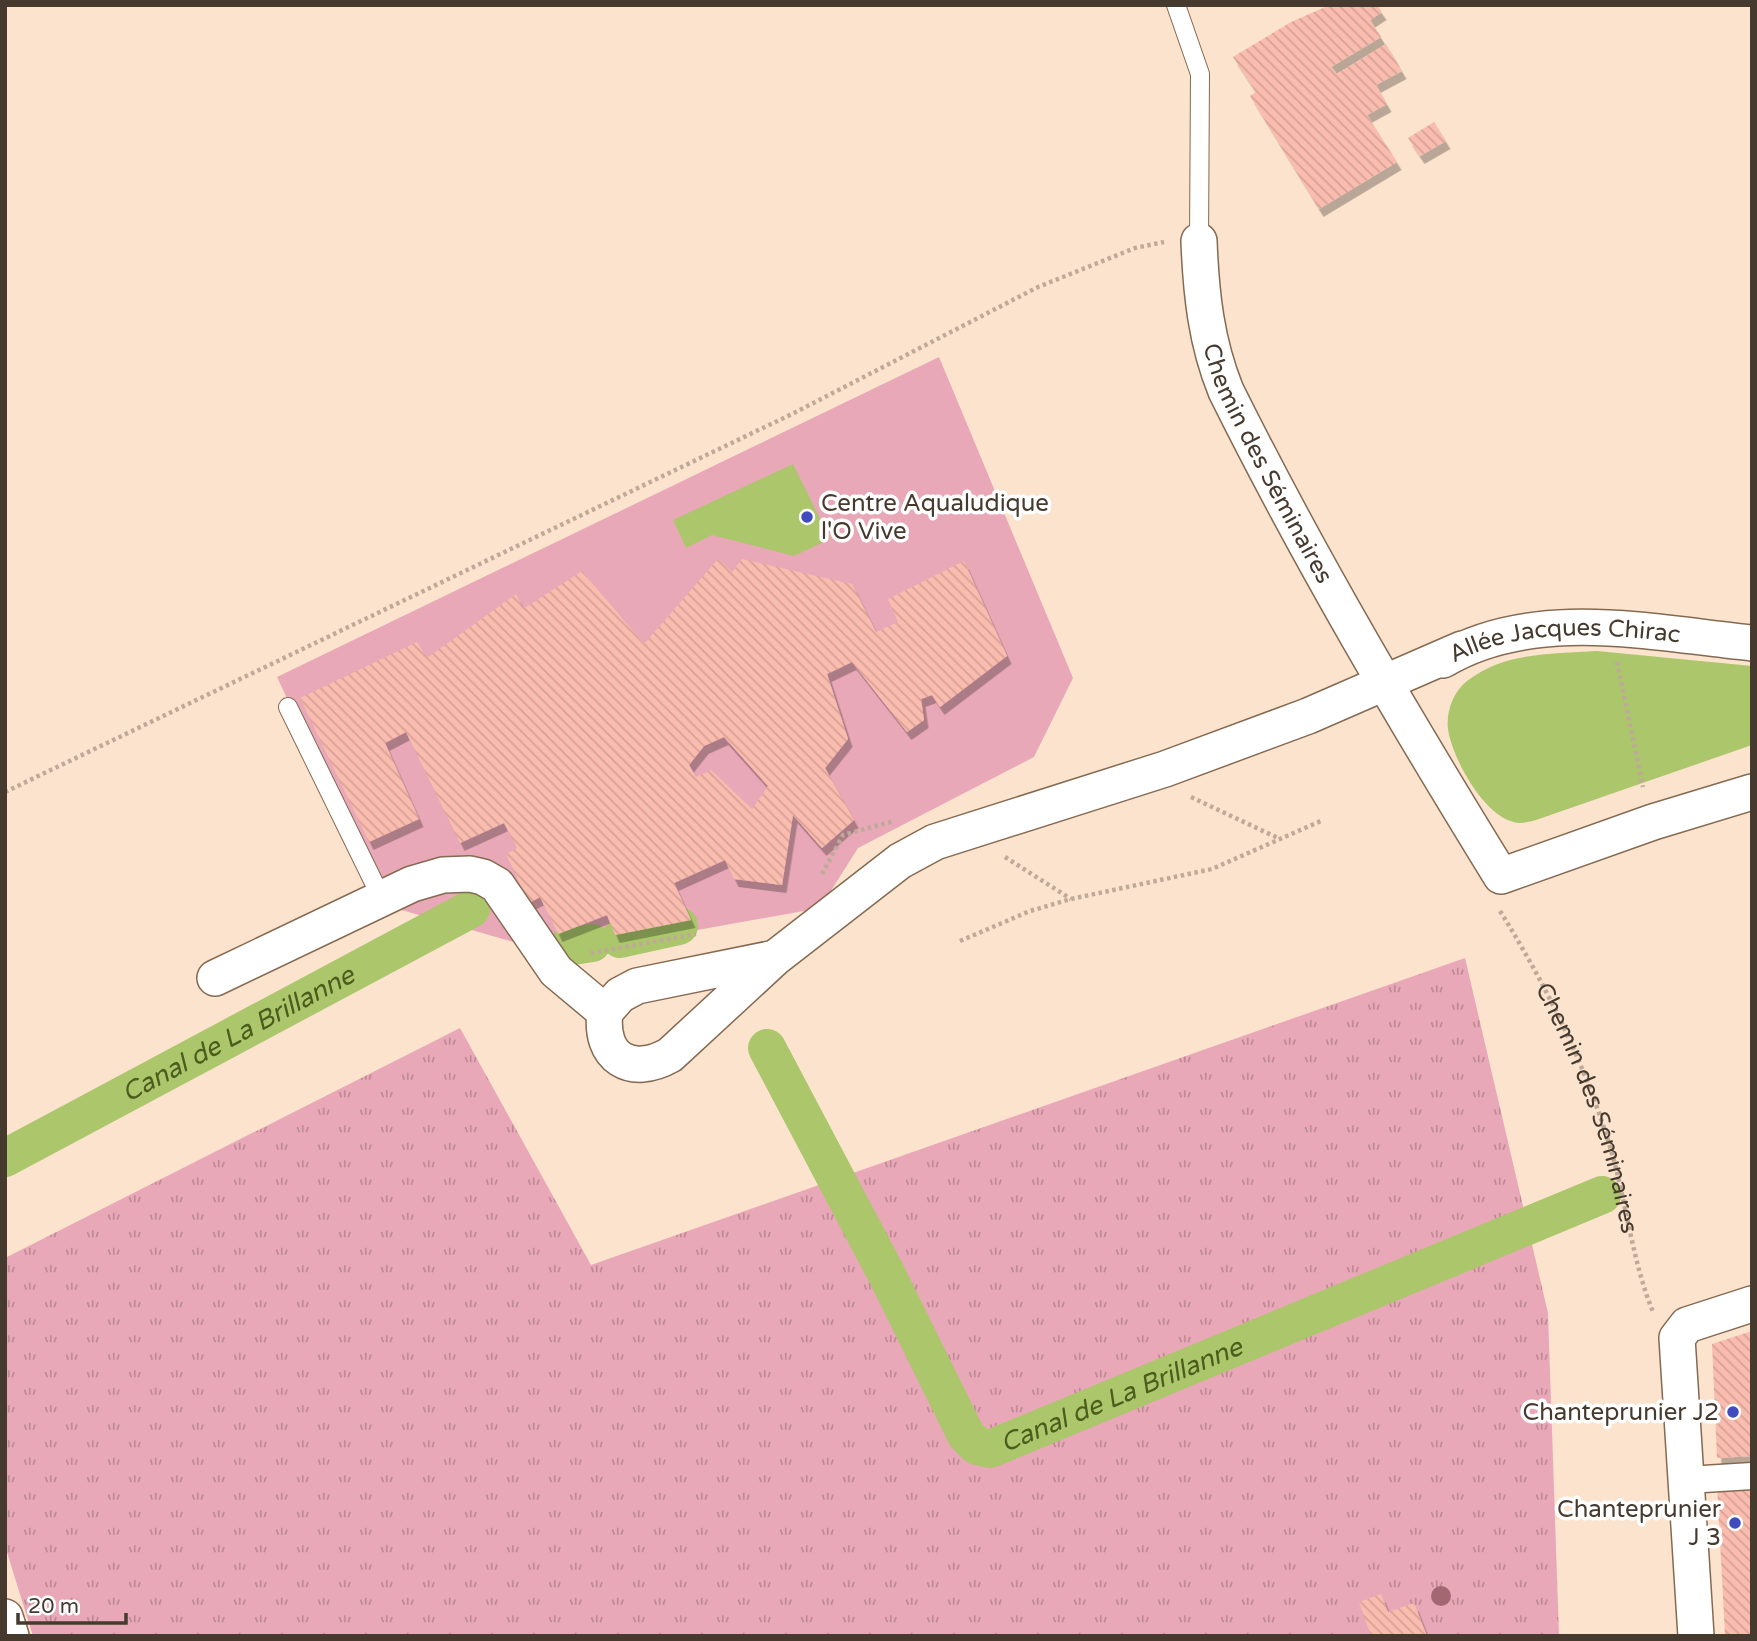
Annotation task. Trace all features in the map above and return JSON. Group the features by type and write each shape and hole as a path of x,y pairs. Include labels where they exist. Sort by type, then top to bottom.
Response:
{"street":[{"name":"Chemin des Séminaires","path":"1199,241 1205,319 1214,361 1226,391 1321,576 1425,753 1498,890"},
{"name":"Allée Jacques Chirac","path":"1425,753 1415,715 1419,687 1432,668 1462,649 1530,632 1582,628 1752,643"},
{"path":"775,958 637,986 620,995 606,1013 605,1033 618,1057 632,1065 654,1063 690,1038 775,958 900,861 935,842 1165,769 1308,716 1462,649"},
{"path":"1498,890 1653,822 1752,792"},
{"path":"215,978 412,884 443,876 470,874 491,880 507,898 556,971 606,1013"},
{"path":"1696,1636 1676,1343 1679,1332 1687,1325 1752,1304"},
{"path":"1687,1480 1752,1476"},
{"path":"5,1617 11,1636"}],"lane":[{"name":"Chemin des Séminaires","path":"1176,5 1200,74 1199,241"},
{"path":"288,707 382,897"}],"path":[{"path":"5,792 794,413 1038,288 1135,248 1168,242 1199,241"},
{"path":"1620,631 1616,667 1653,822"},
{"path":"1165,769 1173,789 1280,839"},
{"path":"960,941 1040,908 1212,869 1323,820"},
{"path":"818,880 844,835"},
{"name":"Chemin des Séminaires","path":"1498,890 1592,1091 1628,1214 1647,1298 1656,1320 1663,1327 1679,1332"},
{"path":"583,954 700,933"}],"green space":[{"name":"Centre Aqualudique l'O Vive","path":"939,357 1073,678 1034,757 858,848 820,908 559,955 384,905 277,677"},
{"path":"1465,958 1548,1313 1559,1636 33,1636 5,1546 5,1258 460,1028 591,1265"}],"shaded area":[{"path":"793,464 830,539 794,556 712,535 686,548 673,520"},
{"path":"1597,651 1752,666 1752,745 1536,820 1520,823 1507,820 1483,800 1456,756 1448,729 1449,709 1454,697 1467,681 1497,664 1529,656"}],"building":[{"path":"1330,5 1377,5 1382,12 1370,20 1381,37 1331,67 1337,74 1386,44 1402,71 1376,85 1387,104 1367,115 1397,162 1319,209 1250,96 1256,92 1233,57 1291,22"},
{"path":"1434,122 1446,141 1420,156 1408,138"},
{"path":"718,559 732,572 742,559 852,584 876,632 898,622 888,599 964,561 1007,656 940,707 932,695 921,699 924,720 907,732 852,662 827,674 848,739 825,768 854,820 822,848 793,815 782,885 734,879 725,860 674,883 691,920 615,935 607,915 558,934 540,897 529,903 506,854 517,848 504,823 460,843 406,732 385,743 419,819 369,842 300,698 417,642 427,658 516,594 523,609 582,571 644,644","holes":["724,737 768,786 752,809 711,770 696,777 689,765 704,746"]},
{"name":"Chanteprunier J2","path":"1752,1331 1752,1456 1717,1458 1712,1344"},
{"name":"Chanteprunier J 3","path":"1752,1482 1752,1636 1725,1636 1717,1483"},
{"path":"1381,1594 1388,1612 1414,1603 1427,1636 1371,1636 1359,1602"}],"waterway":[{"name":"Canal de La Brillanne","path":"5,1158 471,909"},
{"name":"Canal de La Brillanne","path":"620,939 679,926"},
{"name":"Canal de La Brillanne","path":"567,947 592,943"},
{"name":"Canal de La Brillanne","path":"767,1048 888,1277 966,1435 977,1446 990,1449 1602,1195"}],"place":[{"name":"Centre Aqualudique l'O Vive","path":"807,517"},
{"name":"Chanteprunier J2","path":"1733,1412"},
{"name":"Chanteprunier J 3","path":"1735,1523"}]}
